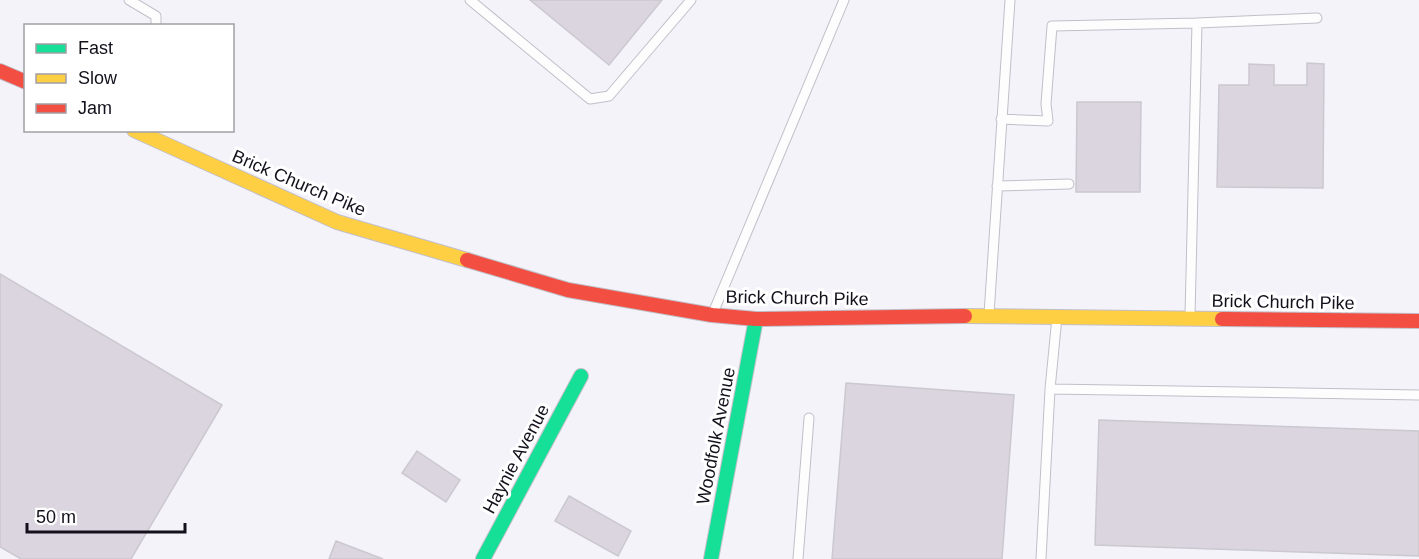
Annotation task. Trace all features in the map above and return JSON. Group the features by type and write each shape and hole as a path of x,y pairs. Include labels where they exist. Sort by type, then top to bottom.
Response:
{"main road":[{"path":"0,71 24,81"},
{"name":"Brick Church Pike","path":"138,132 337,222 568,290 712,315 756,319 989,316 1419,321"},
{"name":"Woodfolk Avenue","path":"711,559 756,319"},
{"name":"Haynie Avenue","path":"483,559 581,376"}],"lane":[{"path":"129,0 156,16 156,24"},
{"path":"470,0 590,99 609,96 691,0"},
{"path":"712,315 844,0"},
{"path":"989,316 1010,0"},
{"path":"1001,119 1048,121 1046,104 1052,26 1317,18"},
{"path":"1190,318 1197,23"},
{"path":"997,186 1069,184"},
{"path":"1041,559 1050,389 1057,317"},
{"path":"1050,389 1419,395"},
{"path":"798,559 809,418"}],"building":[{"path":"530,0 662,0 609,65"},
{"path":"1307,63 1324,64 1323,188 1217,187 1219,85 1249,85 1249,64 1274,65 1274,85 1307,85"},
{"path":"1077,102 1141,102 1140,192 1076,192"},
{"path":"0,274 222,405 131,559 21,559 0,547"},
{"path":"846,383 1014,395 1002,559 832,559"},
{"path":"1099,420 1419,431 1419,556 1095,545"},
{"path":"417,451 460,480 446,502 402,473"},
{"path":"569,496 631,531 618,556 555,521"},
{"path":"336,541 383,559 329,559"}],"traffic: fast":[{"path":"711,559 756,319"},
{"path":"483,559 581,376"}],"traffic: slow":[{"path":"138,132 337,222 467,260"},
{"path":"965,316 1222,319"}],"traffic: jam":[{"path":"0,71 24,81"},
{"path":"467,260 568,290 712,315 756,319 965,316"},
{"path":"1222,319 1419,321"}]}
